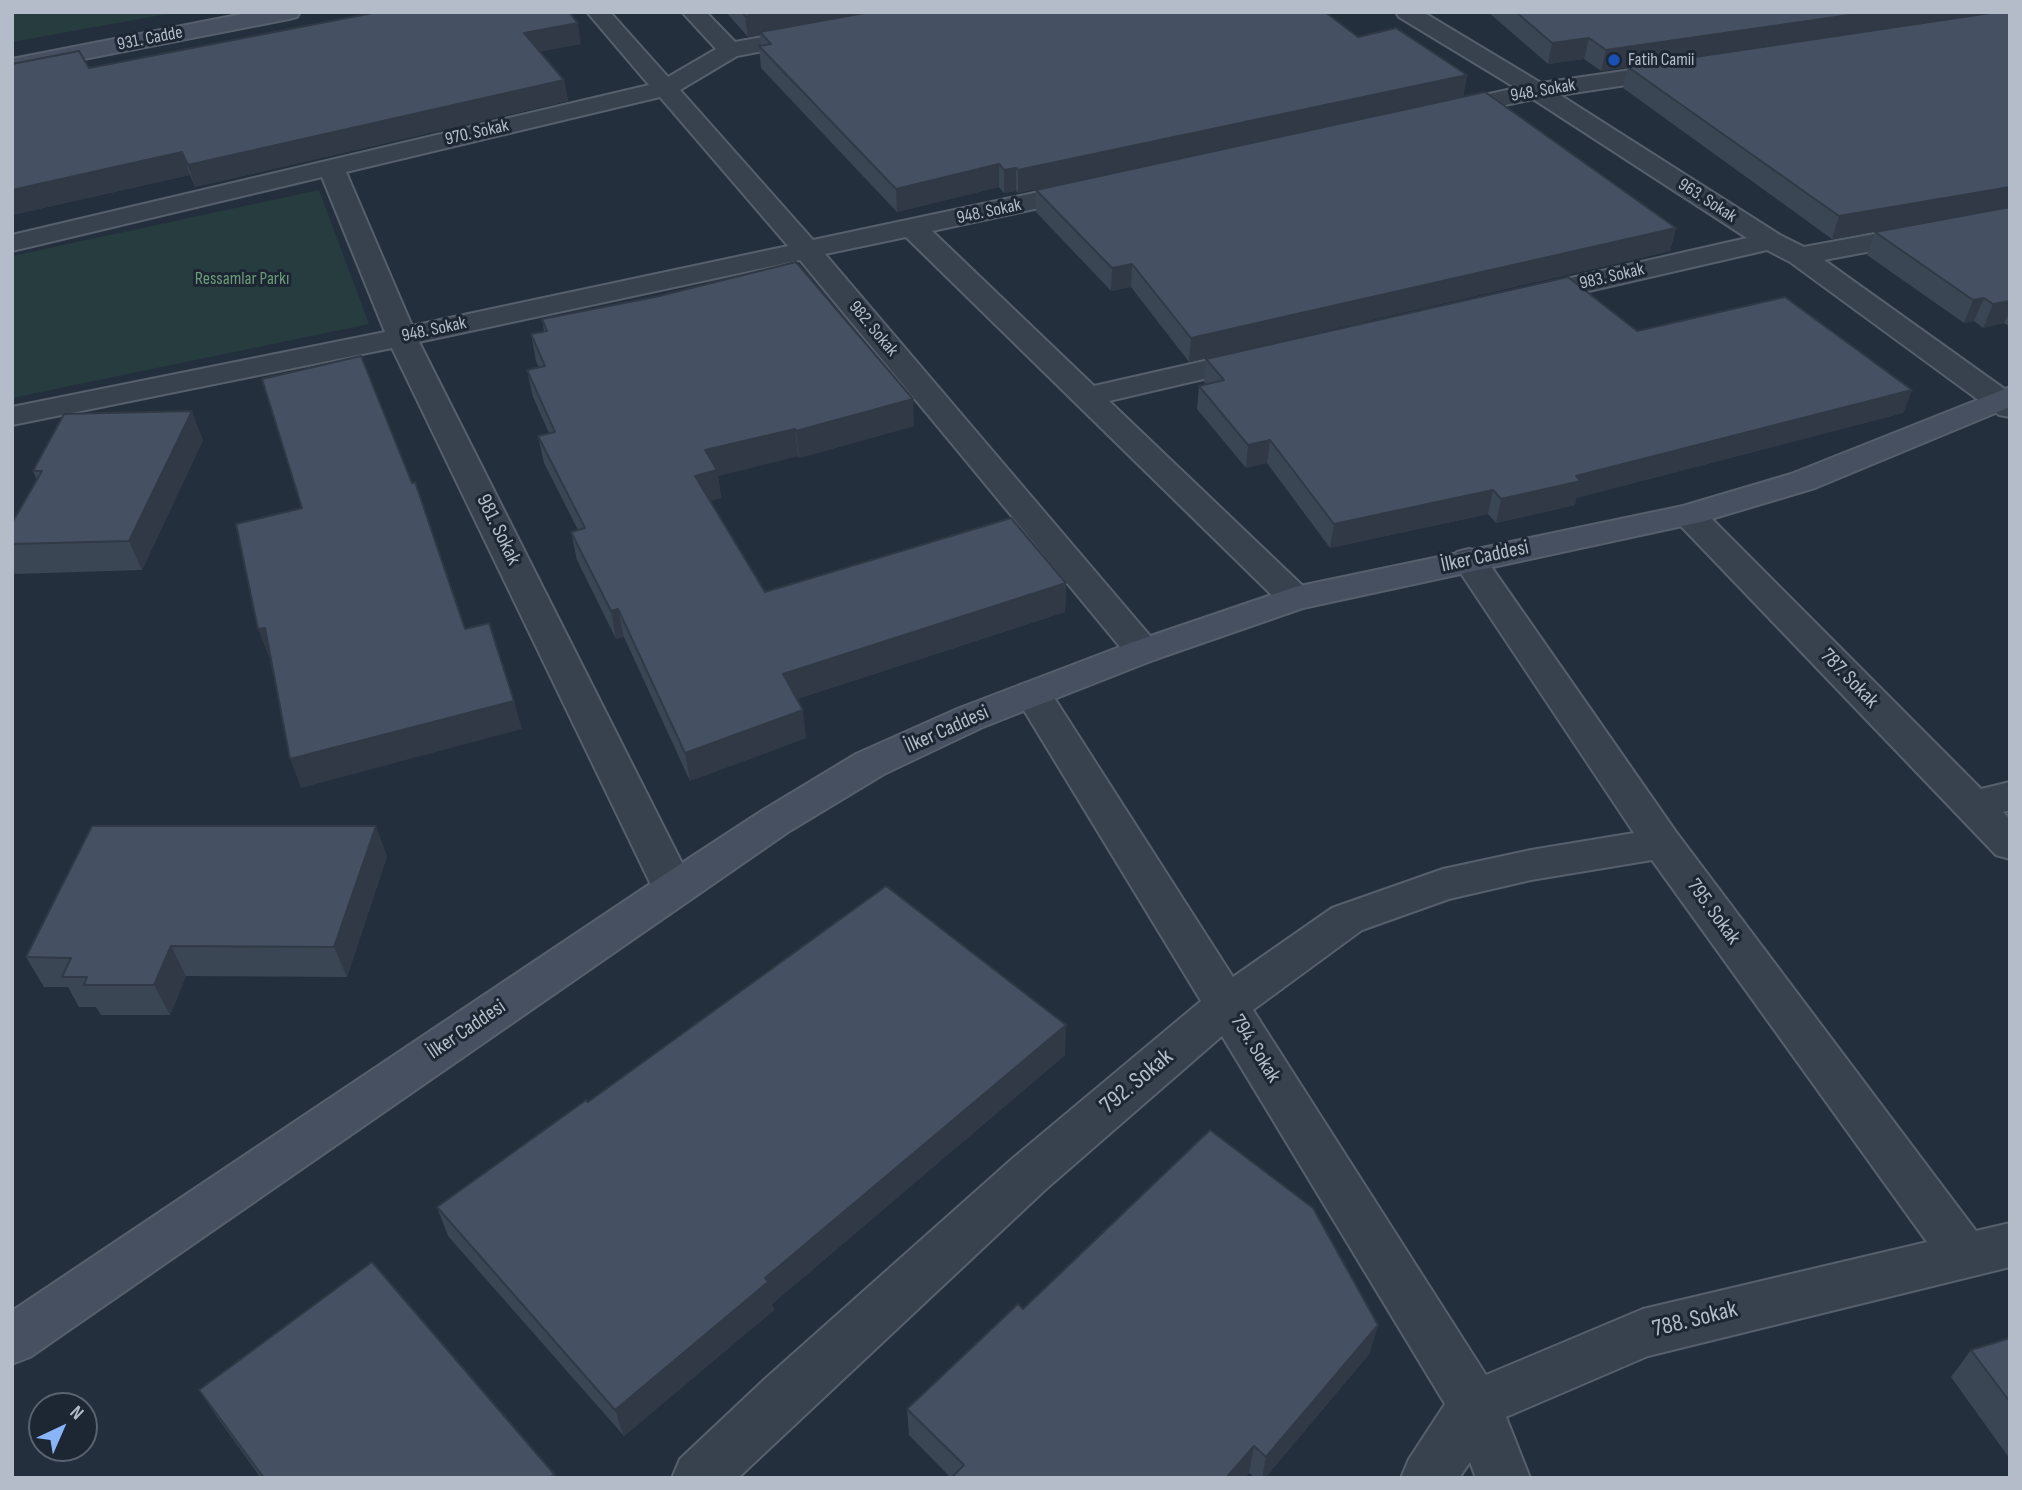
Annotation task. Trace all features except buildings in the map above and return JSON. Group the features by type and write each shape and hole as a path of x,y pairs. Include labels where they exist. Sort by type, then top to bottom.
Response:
{"main road":[{"name":"931. Cadde","path":"12,66 289,12"},
{"name":"İlker Caddesi","path":"12,1340 674,889 774,822 870,764 970,718 1143,650 1294,598 1689,515 1803,481 2007,401"}],"street":[{"name":"982. Sokak","path":"598,12 807,250 1143,650"},
{"path":"692,12 730,50"},
{"name":"963. Sokak","path":"1407,12 1770,241 1800,256 2007,401"},
{"name":"970. Sokak","path":"12,243 664,89 730,50 839,30"},
{"name":"948. Sokak","path":"1415,118 1536,91 1701,66"},
{"name":"981. Sokak","path":"331,167 402,337 674,889"},
{"name":"948. Sokak","path":"12,416 402,337 1117,183"},
{"path":"1800,256 2010,217"},
{"path":"914,228 1294,598"},
{"name":"983. Sokak","path":"1502,302 1770,241"},
{"path":"1085,397 1287,351"},
{"name":"787. Sokak","path":"1689,515 2010,844"},
{"name":"795. Sokak","path":"1469,560 1662,843 1988,1251"},
{"name":"794. Sokak","path":"1033,694 1475,1405 1503,1478"},
{"path":"1972,806 2010,796"},
{"name":"792. Sokak","path":"699,1478 1029,1174 1228,1004 1347,919 1443,885 1531,865 1662,843"},
{"name":"788. Sokak","path":"1475,1405 1643,1333 1988,1251"},
{"path":"1428,1478 1475,1405"}],"green space":[{"path":"12,12 178,12 12,42"},
{"name":"Ressamlar Parkı","path":"319,190 369,324 12,398 12,256"}],"place":[{"name":"Fatih Camii","path":"1614,60"}]}
